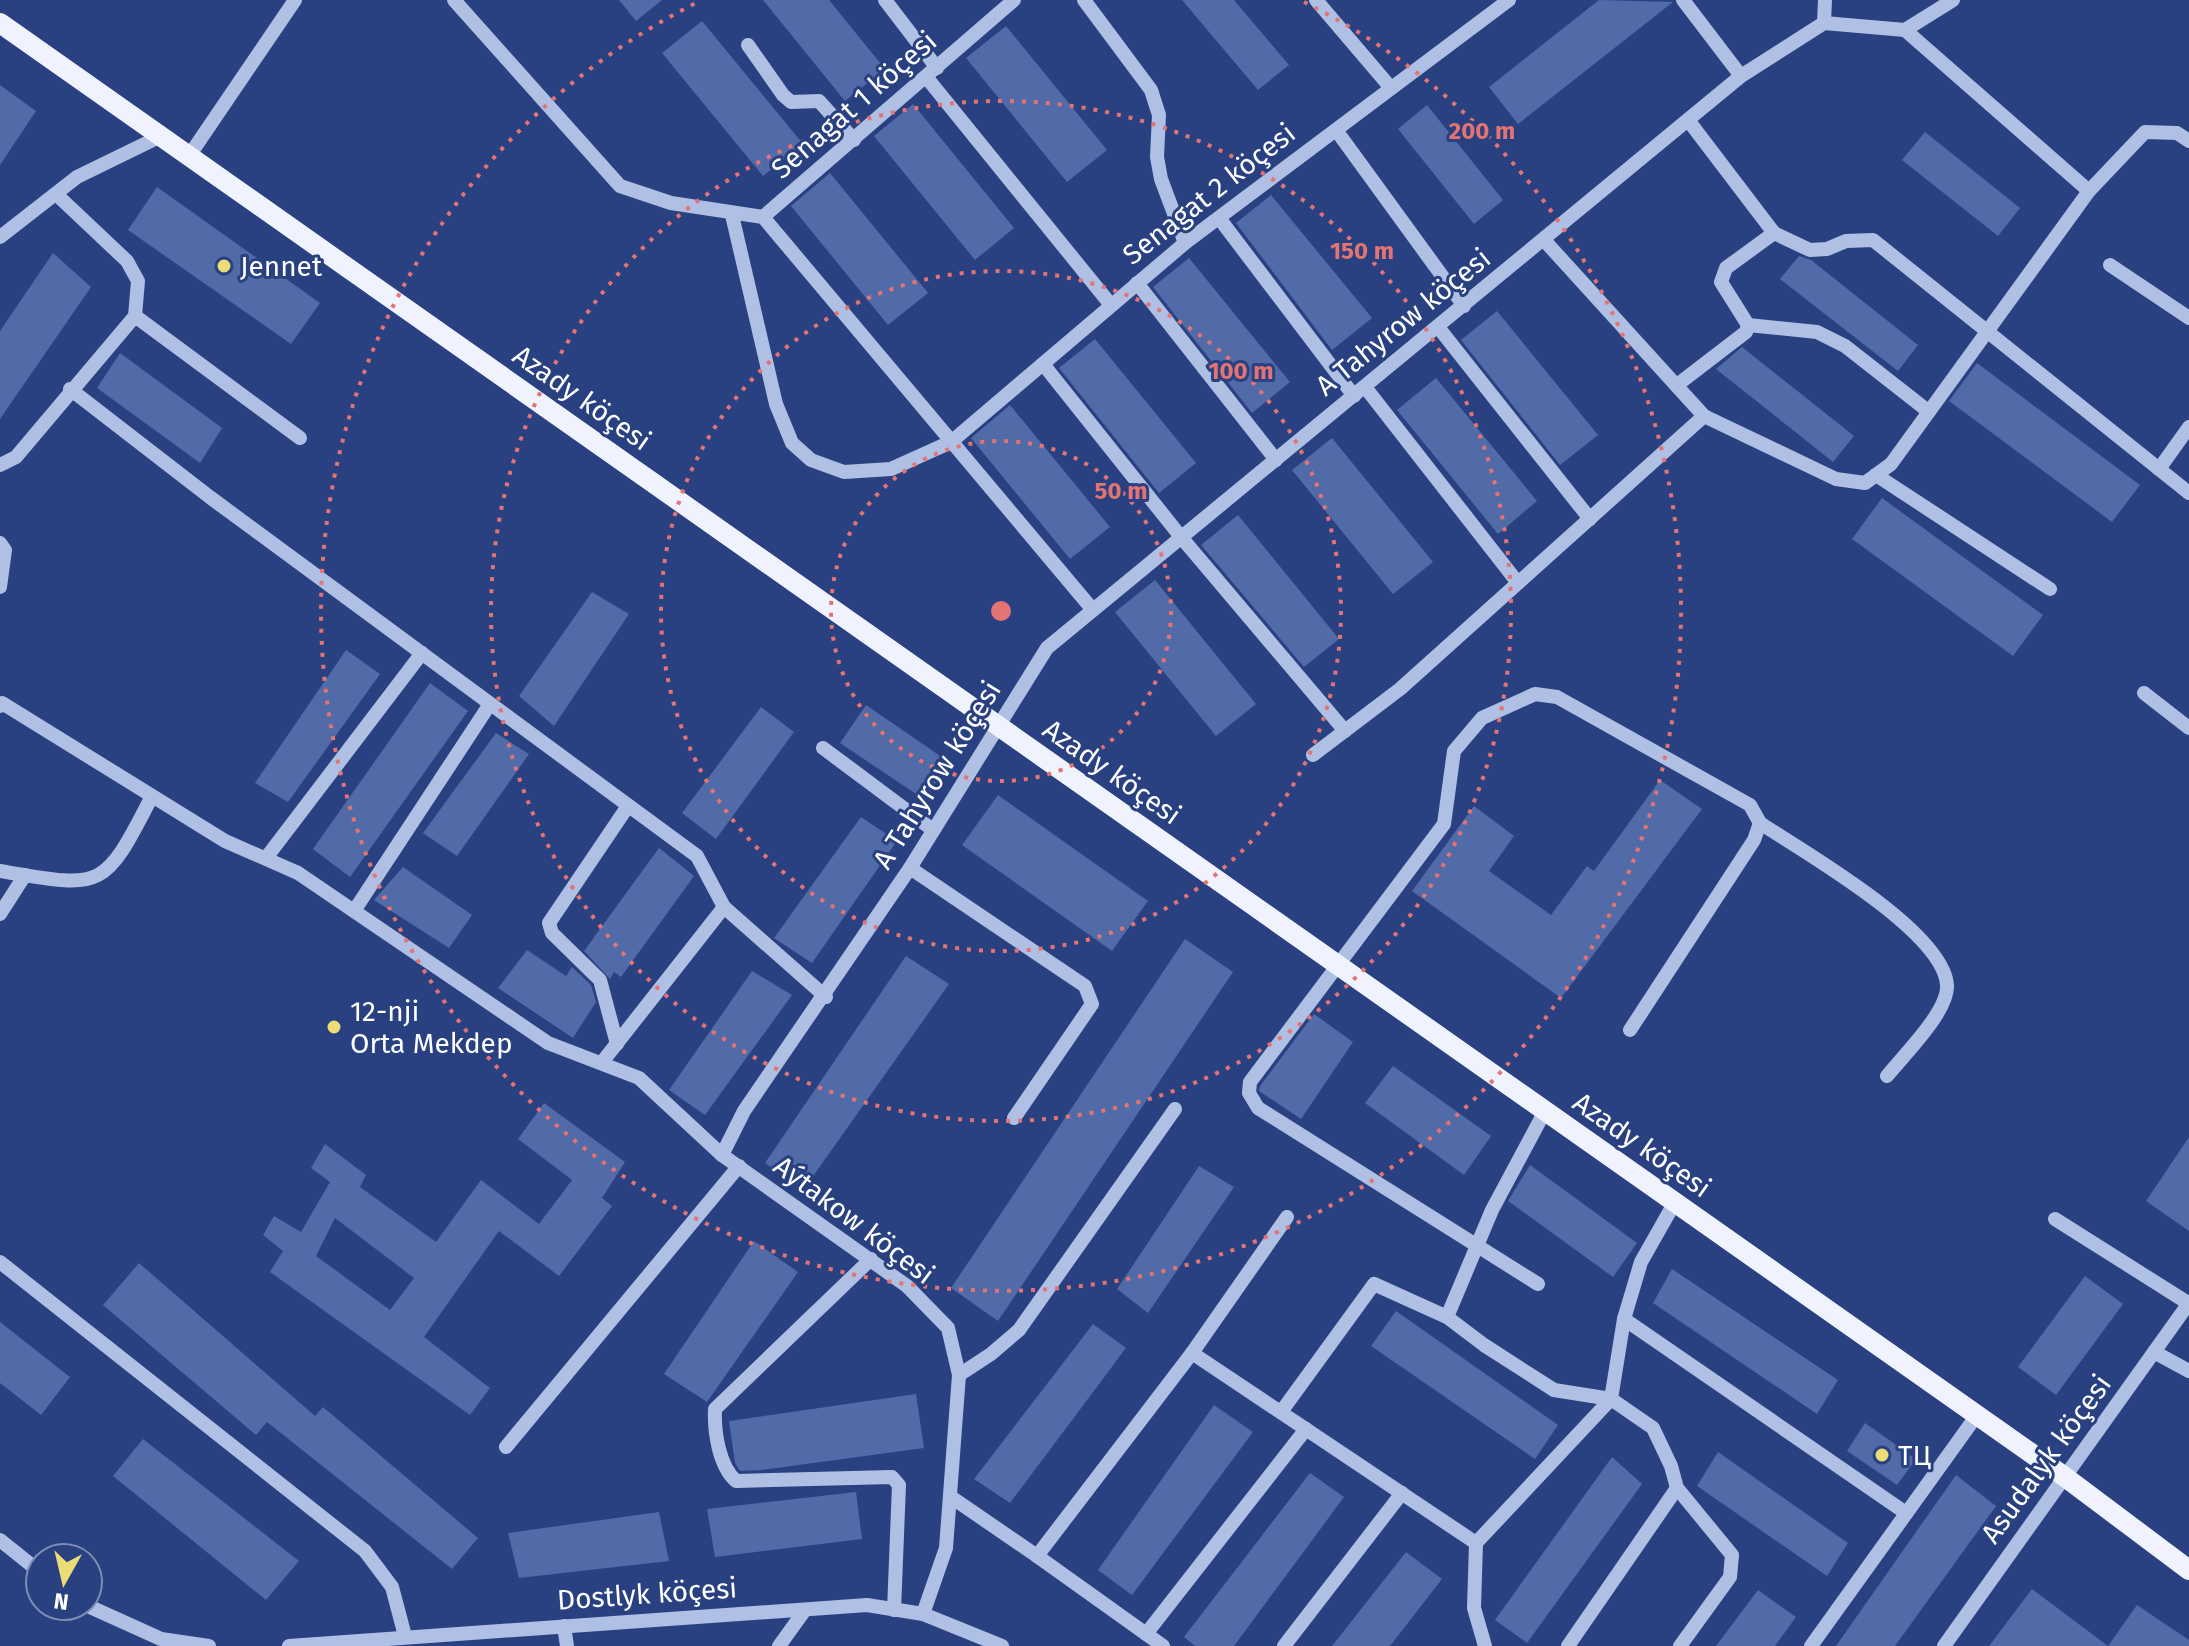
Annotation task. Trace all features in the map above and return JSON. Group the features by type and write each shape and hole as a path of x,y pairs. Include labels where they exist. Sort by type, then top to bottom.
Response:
{"main road":[{"name":"Azady köçesi","path":"0,23 2065,1477 2189,1570"}],"street":[{"path":"189,156 295,0"},
{"path":"454,0 620,186 671,203 732,215 763,217 1093,610"},
{"path":"885,0 932,73 1111,305"},
{"name":"Senagat 1 köçesi","path":"763,217 1014,0"},
{"path":"1084,0 1151,90 1159,115 1157,157 1161,179 1185,243"},
{"path":"1316,0 1391,88"},
{"name":"Senagat 2 köçesi","path":"732,215 776,404 792,443 811,460 844,472 891,469 951,442 1185,243 1509,0"},
{"path":"1683,0 1741,76"},
{"path":"1825,0 1824,23 1905,30 2089,191"},
{"path":"1905,30 1953,0"},
{"name":"A Tahyrow köçesi","path":"722,1155 744,1111 826,997 1047,648 1741,76 1824,23"},
{"path":"748,45 783,95 791,102 819,101 854,140"},
{"path":"1688,120 1774,233 1810,250 1827,249 1846,241 1873,240 2189,493"},
{"path":"1336,130 1464,306"},
{"path":"1544,240 1704,416 1836,479 1865,483 1891,464 1985,330 2089,191 2145,132 2177,133 2189,141"},
{"path":"0,237 77,177 161,136"},
{"path":"0,465 16,457 70,389 135,316 138,281 127,261 56,194"},
{"path":"1219,218 1518,583"},
{"path":"1677,385 1746,332 1748,325 1721,282 1726,268 1774,233"},
{"path":"2110,265 2189,318"},
{"path":"1137,283 1276,460"},
{"path":"135,316 300,438"},
{"path":"1748,325 1817,332 1845,346 1928,411"},
{"path":"1438,327 1590,519"},
{"path":"1043,364 1181,537 1345,731"},
{"path":"70,389 697,856 724,907 826,997"},
{"path":"1313,755 1400,689 1704,416"},
{"path":"2159,469 2189,427"},
{"path":"1876,475 2050,589"},
{"path":"0,543 5,550 0,587"},
{"path":"266,858 422,653"},
{"path":"2144,693 2189,728"},
{"path":"1538,1284 1252,1101 1250,1082 1444,824 1452,791 1454,751 1482,718 1535,694 1557,697 1750,805 1760,823 1896,915 1938,961 1947,986 1941,1008 1887,1076"},
{"name":"Aýtakow köçesi","path":"0,706 2,703 225,841 298,873 548,1043 603,1061 639,1078 722,1155 907,1286 948,1328 959,1375 946,1548 923,1614"},
{"path":"354,911 490,704"},
{"path":"823,748 933,830"},
{"path":"0,871 71,883 95,878 120,859 151,798"},
{"path":"617,1044 600,980 552,933 549,923 628,806"},
{"path":"1630,1030 1754,840 1760,823"},
{"path":"910,868 1085,986 1092,1004 1014,1118"},
{"path":"0,914 25,875"},
{"path":"603,1061 724,907"},
{"path":"959,1375 1019,1330 1175,1109"},
{"path":"1447,1317 1492,1210 1545,1111"},
{"path":"506,1447 739,1166"},
{"path":"1485,1646 1474,1608 1476,1543 1611,1399 1624,1319 1641,1262 1675,1202"},
{"path":"1037,1556 1192,1353 1287,1217"},
{"path":"2055,1219 2189,1303"},
{"path":"871,1259 715,1409 714,1424 726,1472 736,1481 892,1477 899,1485 894,1610"},
{"path":"0,1262 365,1551 392,1587 405,1636"},
{"path":"1281,1412 1374,1284 1447,1317 1554,1390 1611,1399 1653,1428 1671,1466 1677,1488 1732,1555 1730,1577 1680,1646"},
{"name":"Asudalyk köçesi","path":"1944,1646 2189,1303"},
{"path":"1624,1319 1906,1513"},
{"path":"2154,1352 2189,1371"},
{"path":"1192,1353 1476,1543"},
{"path":"1811,1646 1977,1415"},
{"path":"1146,1634 1306,1429"},
{"path":"1568,1646 1677,1488"},
{"path":"1284,1646 1402,1493"},
{"path":"951,1497 1163,1646"},
{"path":"0,1540 24,1559"},
{"name":"Dostlyk köçesi","path":"289,1646 867,1605 923,1614 1002,1646"},
{"path":"779,1646 805,1610"},
{"path":"104,1614 163,1643 209,1646"},
{"path":"564,1626 567,1646"},
{"path":"964,1646 974,1633"}],"building":[{"path":"619,0 662,0 636,21"},
{"path":"763,0 829,0 885,69 845,101"},
{"path":"1182,0 1234,0 1289,65 1258,90"},
{"path":"1599,0 1673,2 1518,124 1489,87"},
{"path":"702,21 803,144 763,176 662,53"},
{"path":"1006,26 1107,150 1067,182 966,58"},
{"path":"0,85 36,111 0,165"},
{"path":"913,104 1014,228 975,260 874,136"},
{"path":"1427,105 1503,200 1474,224 1398,129"},
{"path":"1925,132 2020,208 1998,236 1902,160"},
{"path":"830,173 928,293 888,325 791,206"},
{"name":"Jennet","path":"157,187 320,303 291,344 128,230"},
{"path":"1271,195 1372,318 1332,350 1236,223"},
{"path":"53,253 91,287 0,419 0,331"},
{"path":"1799,256 1811,260 1918,345 1898,371 1780,279"},
{"path":"1189,258 1290,382 1252,413 1153,287"},
{"path":"1497,311 1598,435 1560,465 1461,340"},
{"path":"1095,339 1196,463 1159,493 1059,368"},
{"path":"1742,347 1854,436 1833,462 1716,369"},
{"path":"120,353 222,428 200,463 97,388"},
{"path":"1977,363 2140,485 2112,522 1949,401"},
{"path":"1436,378 1537,501 1498,534 1397,410"},
{"path":"1010,405 1110,527 1070,559 971,438"},
{"path":"1332,438 1433,562 1393,594 1292,470"},
{"path":"1882,498 2043,615 2013,656 1852,539"},
{"path":"1238,515 1339,639 1304,667 1201,545"},
{"path":"1155,580 1256,704 1216,736 1115,612"},
{"path":"592,592 629,614 554,726 519,696"},
{"path":"346,650 380,674 288,802 255,783"},
{"path":"430,683 468,711 350,877 313,849"},
{"path":"866,705 949,762 925,800 840,743"},
{"path":"761,707 794,732 716,839 682,813"},
{"path":"496,733 529,754 457,856 423,833"},
{"path":"1660,780 1702,809 1561,998 1412,891 1474,806 1514,836 1489,871 1551,915 1587,866 1594,871"},
{"path":"998,795 1148,901 1112,951 962,845"},
{"path":"861,817 897,841 812,963 774,938"},
{"path":"659,848 694,876 621,977 614,972 610,979 584,951"},
{"path":"403,867 472,915 449,948 374,900"},
{"path":"1185,939 1233,972 998,1321 951,1288"},
{"path":"527,950 566,976 572,967 591,985 596,1002 573,1038 498,988"},
{"path":"906,956 949,984 804,1189 765,1163"},
{"path":"752,971 792,995 705,1115 669,1090"},
{"path":"1314,1014 1353,1042 1301,1119 1259,1091"},
{"path":"1393,1066 1491,1136 1464,1175 1365,1103"},
{"path":"544,1103 625,1162 602,1198 612,1206 559,1276 499,1231 424,1337 490,1388 470,1415 270,1272 283,1251 263,1235 274,1216 301,1232 330,1182 311,1168 325,1144 366,1175 360,1187 436,1242 481,1180 539,1224 572,1180 518,1139","holes":["335,1218 414,1278 390,1310 316,1256"]},
{"path":"2189,1137 2189,1231 2146,1201"},
{"path":"1530,1165 1637,1243 1613,1277 1508,1201"},
{"path":"1199,1166 1234,1187 1148,1313 1117,1289"},
{"path":"754,1241 798,1272 707,1402 664,1374"},
{"path":"139,1263 315,1416 323,1407 478,1538 452,1569 267,1422 256,1435 103,1305"},
{"path":"1672,1269 1838,1380 1817,1414 1653,1303"},
{"path":"2085,1276 2123,1304 2056,1395 2018,1367"},
{"path":"1396,1311 1558,1425 1535,1459 1371,1346"},
{"path":"0,1322 70,1377 41,1415 0,1383"},
{"path":"1093,1324 1126,1348 1010,1503 974,1479"},
{"path":"916,1394 924,1448 762,1470 740,1471 735,1463 729,1421"},
{"path":"1214,1405 1253,1432 1132,1595 1098,1570"},
{"name":"ТЦ","path":"1865,1423 1916,1459 1897,1485 1847,1451"},
{"path":"143,1439 299,1561 266,1600 113,1476"},
{"path":"1718,1452 1848,1543 1827,1576 1697,1486"},
{"path":"1612,1457 1642,1484 1527,1643 1495,1620"},
{"path":"1310,1473 1344,1497 1234,1646 1195,1646 1184,1637"},
{"path":"1956,1475 1996,1506 1895,1646 1836,1646"},
{"path":"856,1492 862,1539 715,1557 707,1509"},
{"path":"659,1512 669,1561 519,1578 508,1533"},
{"path":"1406,1552 1442,1579 1390,1646 1332,1646"},
{"path":"2032,1589 2108,1646 1989,1646"},
{"path":"1758,1590 1796,1617 1775,1646 1716,1646"},
{"path":"2137,1605 2189,1640 2189,1646 2108,1646"}],"place":[{"name":"Jennet","path":"224,266"},
{"name":"12-nji Orta Mekdep","path":"334,1027"},
{"name":"ТЦ","path":"1882,1455"}]}
